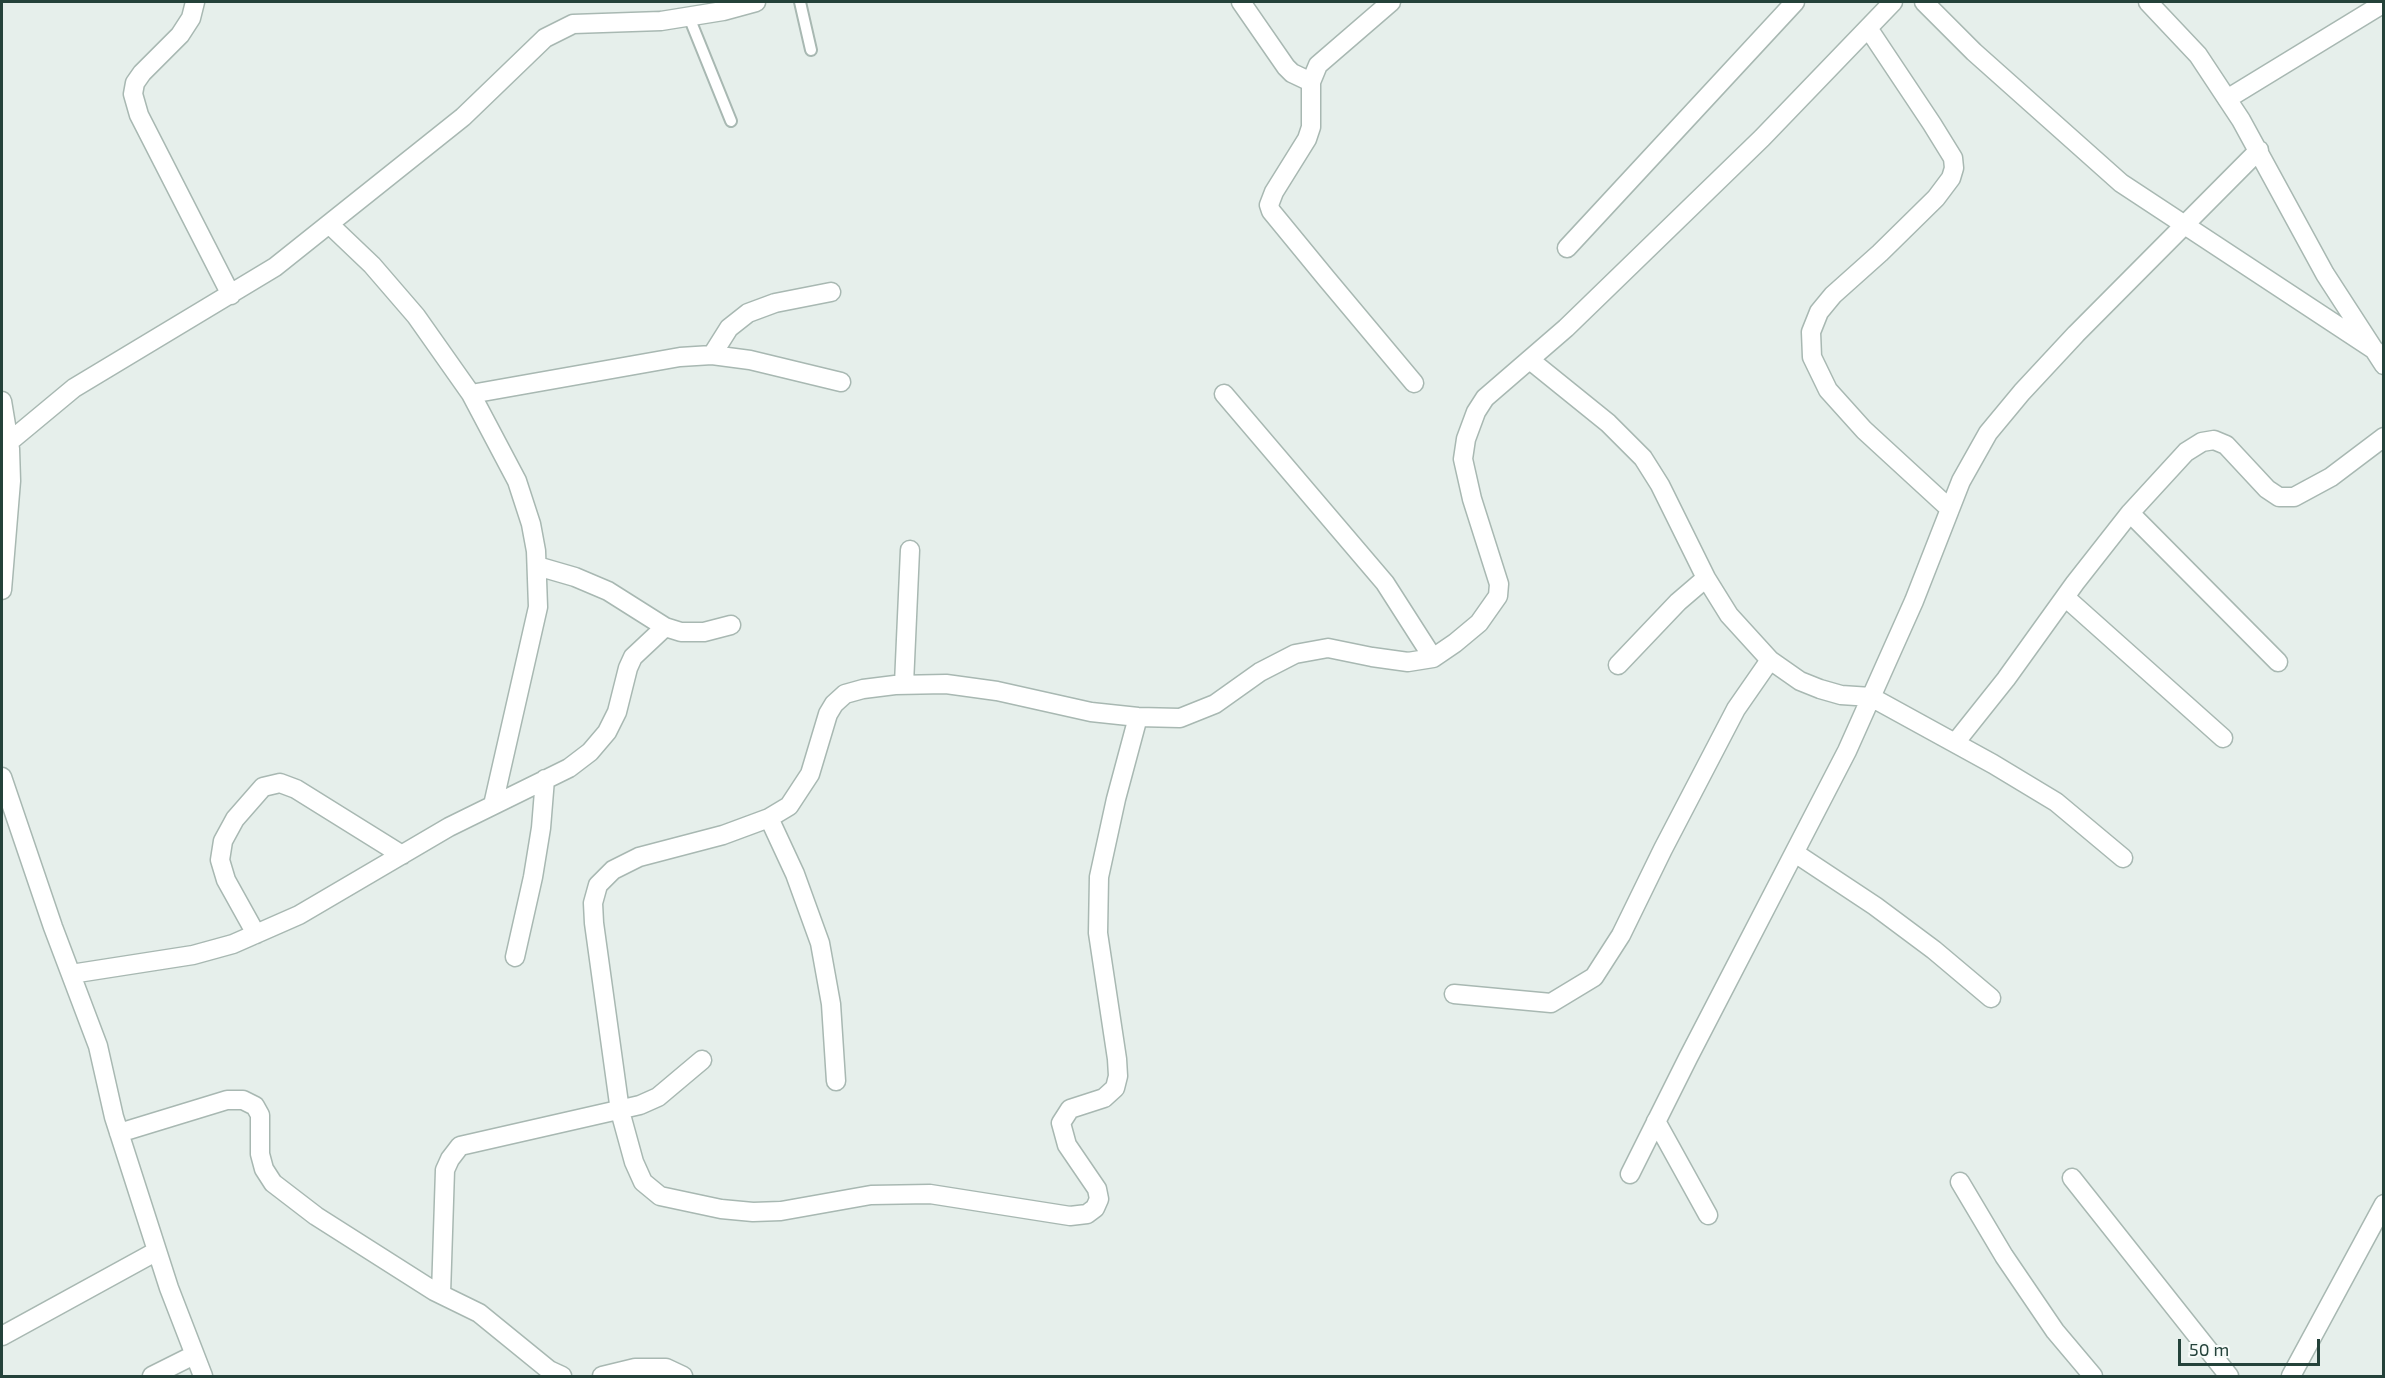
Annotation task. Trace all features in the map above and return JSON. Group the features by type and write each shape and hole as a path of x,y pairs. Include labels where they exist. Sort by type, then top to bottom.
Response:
{"street":[{"path":"195,2 191,18 180,35 142,73 135,83 133,94 139,115 231,295"},
{"path":"9,442 75,388 275,267 463,117 545,38 573,24 661,21 723,11 756,2"},
{"path":"1241,2 1286,67 1300,78 1311,82"},
{"path":"1391,2 1318,65 1311,82 1311,127 1307,139 1271,199 1271,211 1414,383"},
{"path":"1567,248 1795,2"},
{"path":"1138,717 1116,799 1099,876 1098,933 1118,1059 1118,1076 1115,1088 1104,1098 1070,1109 1061,1123 1067,1145 1097,1189 1099,1199 1095,1208 1087,1214 1070,1216 930,1194 871,1195 782,1211 753,1212 721,1209 660,1196 643,1182 634,1162 620,1111 592,903 598,885 613,870 639,857 723,835 769,818 789,806 810,774 828,714 834,704 845,694 862,689 904,684 946,684 997,691 1091,712 1138,717 1180,718 1215,704 1260,672 1295,654 1328,648 1408,662 1433,658 1479,623 1498,596 1499,584 1469,491 1462,459 1466,439 1476,412 1485,398 1566,328 1762,138 1893,2"},
{"path":"1924,2 1974,52 2121,183 2380,358"},
{"path":"2148,2 2198,55 2227,99 2259,150 2276,186 2325,274 2380,358"},
{"path":"2227,99 2384,3"},
{"path":"1868,28 1953,158 1954,168 1951,178 1936,198 1833,295 1819,312 1811,332 1812,357 1828,390 1864,430 1950,509"},
{"path":"1630,1174 1847,751 1914,601 1961,481 1988,433 2068,343 2259,150"},
{"path":"329,224 372,265 416,316 471,394 517,481 531,524 537,566 538,608 493,805"},
{"path":"712,355 729,328 748,313 775,303 831,292"},
{"path":"471,394 680,357 712,355 750,360 841,382"},
{"path":"1530,360 1608,423 1643,458 1660,486 1706,578 1729,615 1770,660 1800,681 1820,689 1841,695 1871,697 1955,743 2056,802 2123,858"},
{"path":"1224,394 1385,583 1433,658"},
{"path":"2,401 9,442 11,481 2,590"},
{"path":"1955,743 2006,679 2065,597 2130,513 2186,452 2202,442 2214,440 2226,445 2267,489 2279,496 2294,497 2331,477 2384,437"},
{"path":"2130,513 2278,662"},
{"path":"904,684 910,550"},
{"path":"537,566 575,577 608,591 665,627 681,632 704,632 731,625"},
{"path":"1618,665 1678,602 1706,578"},
{"path":"2065,597 2223,738"},
{"path":"71,974 193,955 233,944 300,915 449,827 569,768 590,752 607,732 617,712 633,657 665,627"},
{"path":"1454,994 1551,1003 1594,977 1621,936 1673,828 1736,709 1770,660"},
{"path":"2,777 98,1046 119,1133 157,1251 203,1377"},
{"path":"515,957 533,877 541,828 545,779"},
{"path":"256,934 226,880 220,860 223,841 235,819 263,787 280,783 296,789 402,855"},
{"path":"769,818 795,874 820,943 831,1004 836,1081"},
{"path":"1794,853 1883,912 1934,950 1991,998"},
{"path":"441,1294 445,1170 460,1146 620,1111 658,1097 702,1060"},
{"path":"119,1133 227,1100 243,1100 255,1106 260,1115 260,1154 264,1169 273,1183 316,1215 441,1294 479,1313 549,1370 562,1377"},
{"path":"1656,1121 1708,1215"},
{"path":"2072,1178 2229,1377"},
{"path":"1960,1182 2004,1256 2055,1332 2093,1377"},
{"path":"2291,1377 2384,1204"},
{"path":"2,1336 157,1251"},
{"path":"152,1377 194,1355"},
{"path":"602,1377 635,1368 666,1368 683,1377"}],"lane":[{"path":"800,2 811,50"},
{"path":"689,17 731,121"}]}
